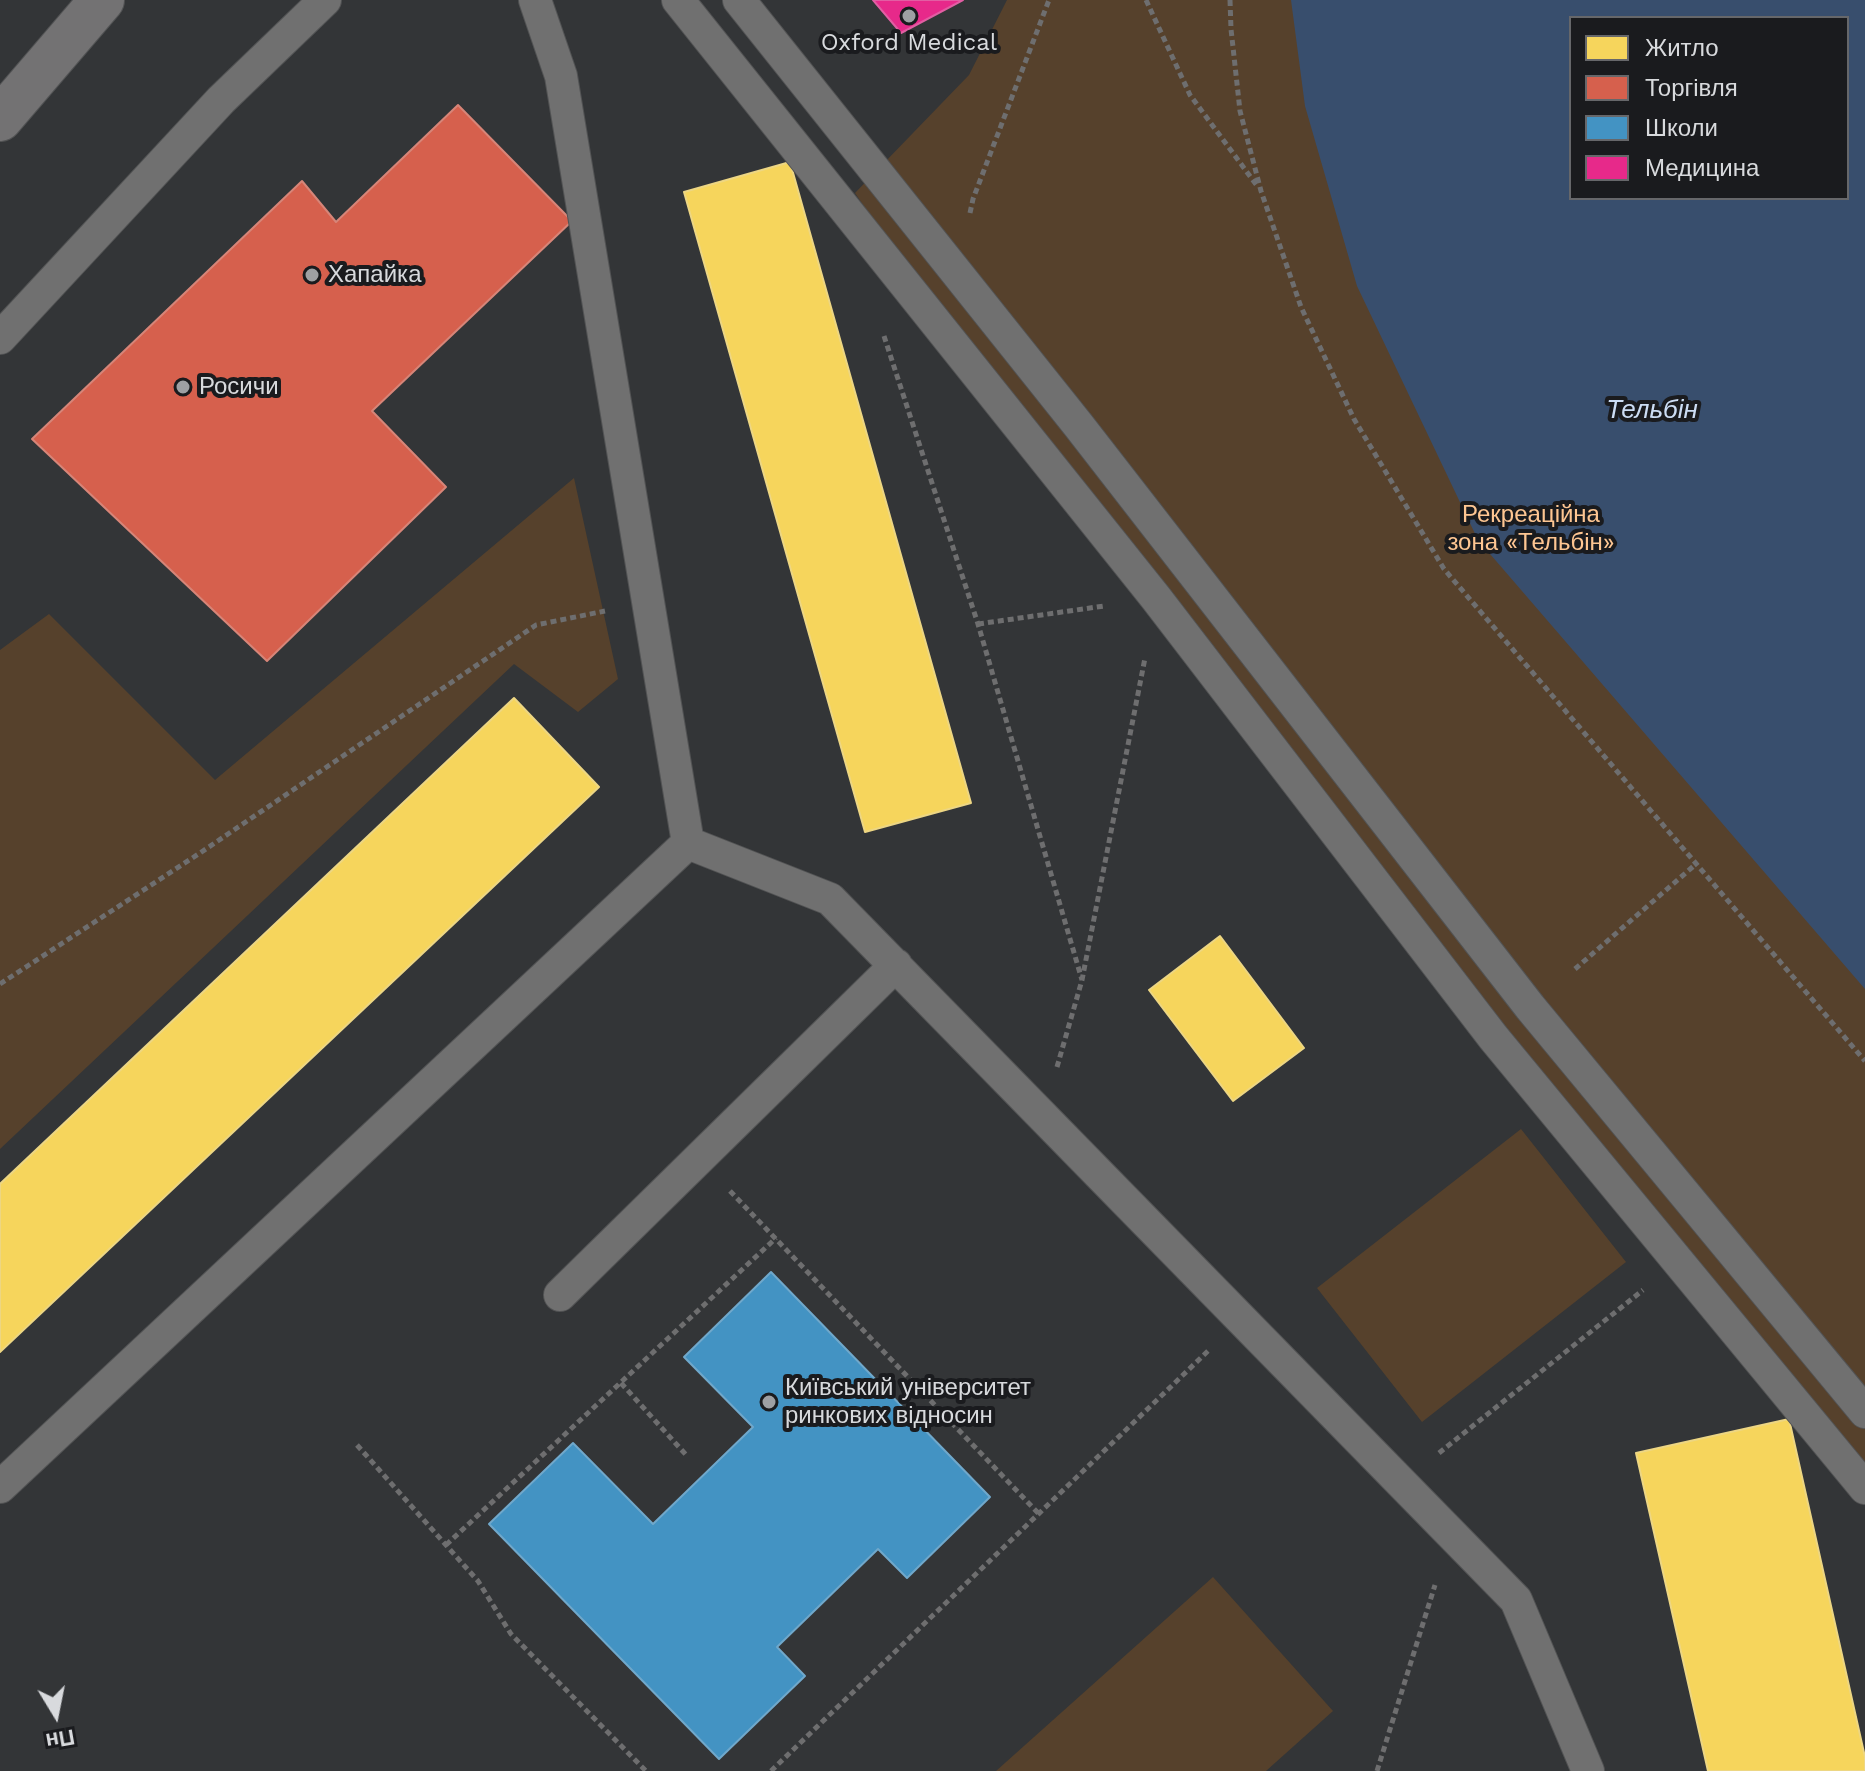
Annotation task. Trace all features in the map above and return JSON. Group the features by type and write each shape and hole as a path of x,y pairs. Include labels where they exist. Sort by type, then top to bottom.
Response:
{"street":[{"path":"0,119 102,0"}],"lane":[{"path":"0,338 221,100 325,0"},
{"path":"535,0 561,76 688,843"},
{"path":"678,0 1156,598 1493,1037 1865,1488"},
{"path":"739,0 959,275 1530,1007 1865,1412"},
{"path":"688,843 830,899 1516,1600 1588,1771"},
{"path":"0,1487 688,843"},
{"path":"560,1295 896,965"}],"path":[{"path":"959,275 973,199 1049,0"},
{"path":"1146,0 1190,95 1261,191"},
{"path":"1230,0 1240,111 1261,191 1301,307 1354,419 1444,569 1865,1061"},
{"path":"921,305 883,332 978,624 1082,980"},
{"path":"978,624 1156,598 1082,980 1043,1117"},
{"path":"0,984 200,853 536,625 648,602"},
{"path":"1575,969 1696,864"},
{"path":"698,1158 1039,1514"},
{"path":"446,1545 776,1238"},
{"path":"1402,1483 1679,1262"},
{"path":"771,1771 1217,1343 1244,1322"},
{"path":"621,1383 688,1457"},
{"path":"357,1445 478,1581 511,1634 646,1771"},
{"path":"1377,1771 1451,1534"}],"green space":[{"name":"Рекреаційна зона «Тельбін»","path":"1007,0 1865,0 1865,1481 954,340 855,193 969,75"},
{"path":"574,478 618,679 578,712 514,664 0,1149 0,650 49,614 215,780"},
{"path":"1521,1129 1626,1262 1422,1422 1317,1288"},
{"path":"1213,1577 1333,1711 1266,1771 996,1771"}],"water":[{"name":"Тельбін","path":"1291,0 1865,0 1865,989 1478,540 1357,286 1305,106"}],"building: Житло":[{"path":"790,162 971,803 865,832 684,192"},
{"path":"514,698 599,787 0,1352 0,1184"},
{"path":"1220,936 1304,1048 1233,1101 1149,990"},
{"path":"1789,1419 1865,1757 1865,1771 1708,1771 1636,1453"}],"building: Торгівля":[{"path":"458,105 572,221 372,411 446,487 267,661 32,439 302,181 336,222"}],"building: Школи":[{"name":"Київський університет ринкових відносин","path":"771,1272 990,1497 907,1578 878,1549 777,1647 805,1676 719,1759 489,1524 573,1443 653,1524 753,1427 684,1357"}],"building: Медицина":[{"name":"Oxford Medical","path":"873,0 963,0 901,33"}],"place":[{"name":"Oxford Medical","path":"909,16"},
{"name":"Хапайка","path":"312,275"},
{"name":"Росичи","path":"183,387"},
{"name":"Київський університет ринкових відносин","path":"769,1402"}]}
